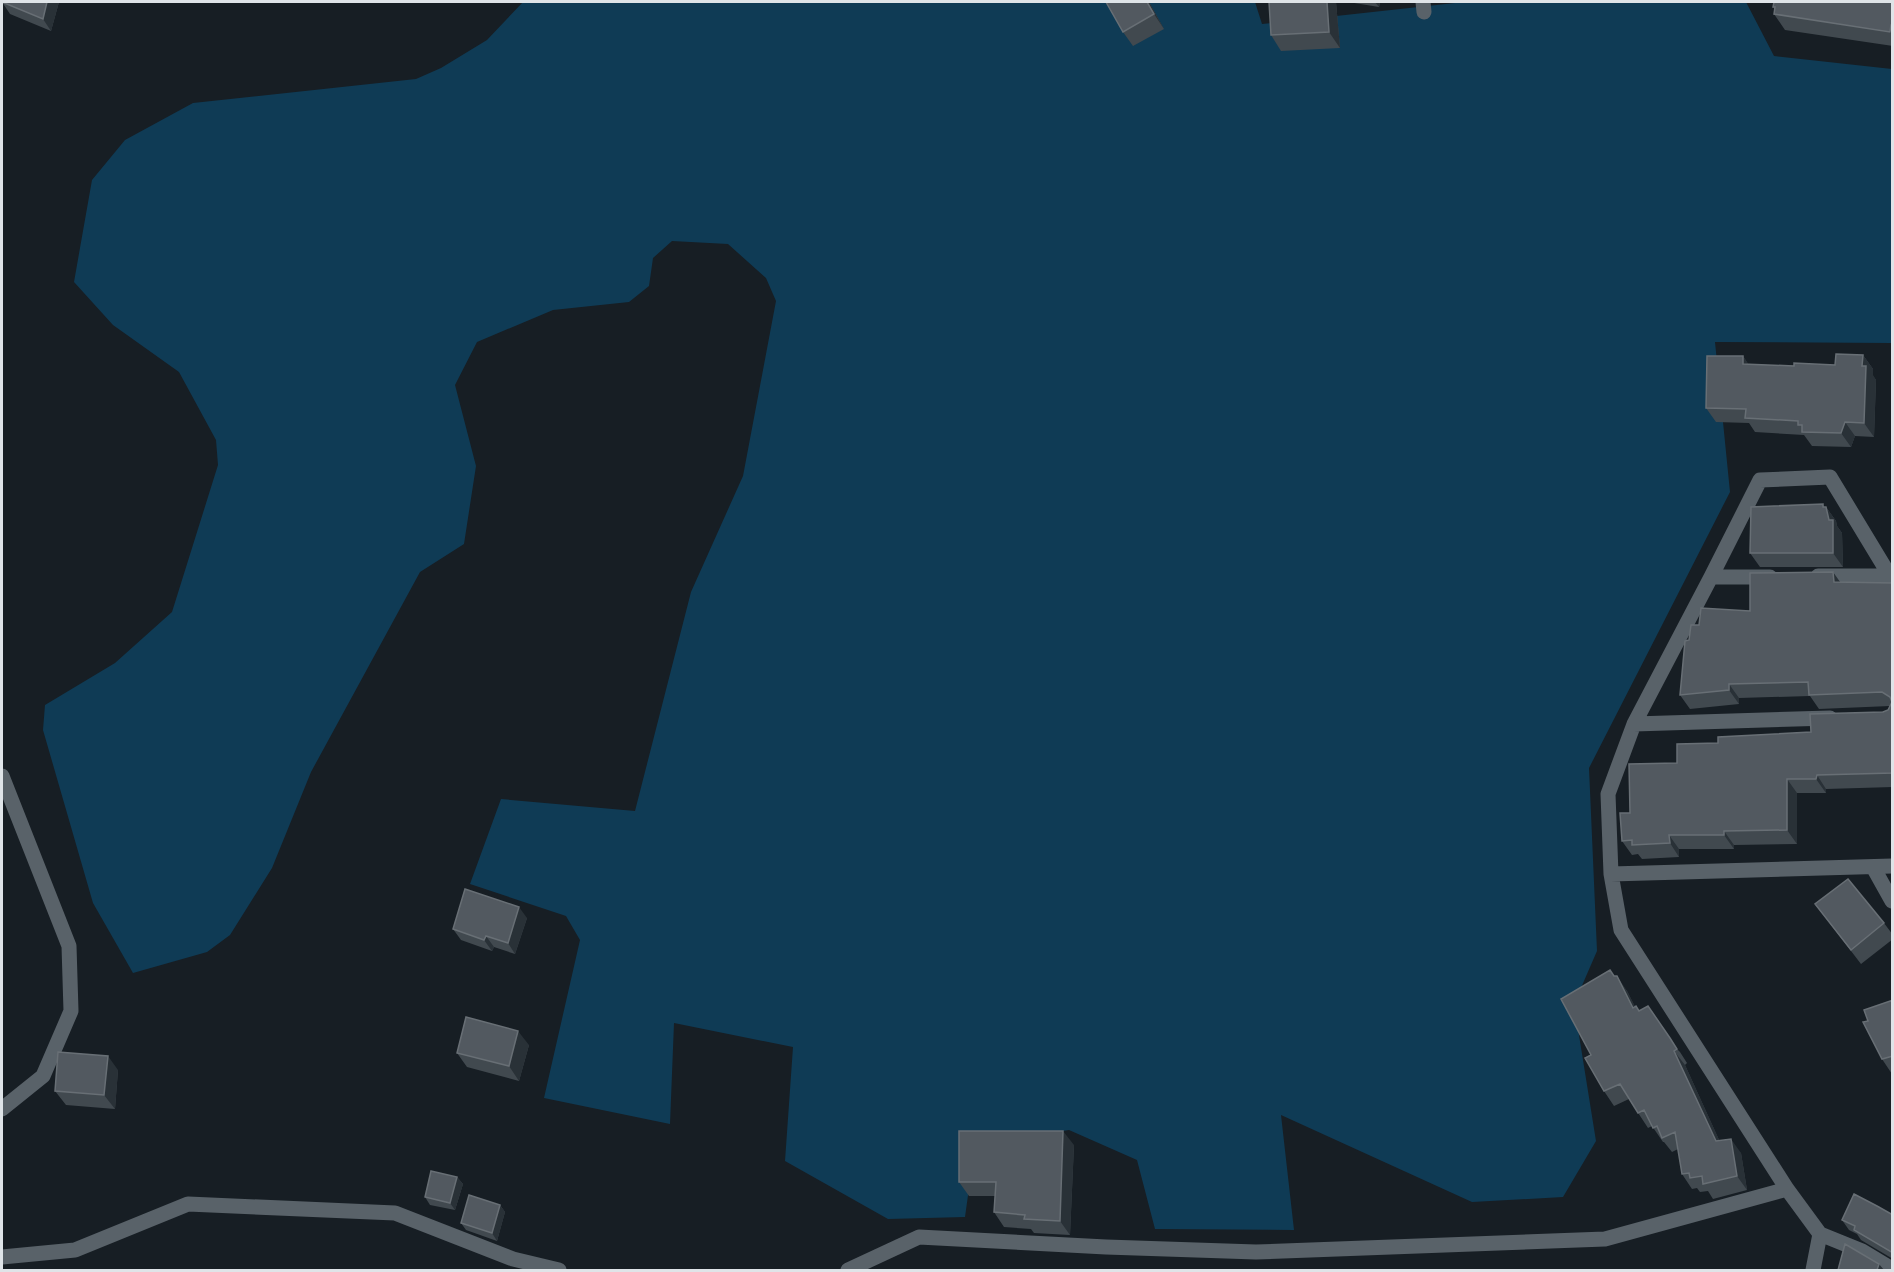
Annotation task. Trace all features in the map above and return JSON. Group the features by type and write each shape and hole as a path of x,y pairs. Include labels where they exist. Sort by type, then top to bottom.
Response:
{"street":[{"path":"1891,576 1830,477 1760,480 1634,724 1608,794 1611,874 1621,930 1787,1189 1820,1234 1863,1251 1893,1269"},
{"path":"1807,577 1891,576"},
{"path":"1711,577 1783,577"},
{"path":"1634,724 1845,717"},
{"path":"2,776 69,946 71,1011 43,1076 2,1109"},
{"path":"1611,874 1893,866"},
{"path":"1873,867 1893,901"},
{"path":"848,1270 919,1237 1256,1252 1605,1239 1787,1189"},
{"path":"2,1257 75,1250 188,1204 394,1213 513,1259 559,1270"},
{"path":"1813,1270 1820,1234"}],"shaded area":[{"path":"523,2 1255,2 1262,24 1464,2 1746,2 1774,56 1892,69 1892,343 1715,342 1730,492 1589,768 1597,951 1574,1004 1596,1141 1563,1197 1472,1202 1281,1115 1294,1230 1155,1229 1137,1160 1069,1130 975,1145 965,1217 888,1219 785,1161 793,1047 674,1023 670,1124 544,1098 580,940 566,916 470,884 501,799 635,811 691,592 743,476 776,301 766,278 728,244 672,241 653,258 649,286 629,302 553,310 477,342 455,385 476,466 464,544 420,572 311,772 272,868 230,935 207,952 133,973 93,903 43,730 45,705 115,663 172,612 218,465 216,440 179,372 113,325 74,282 92,180 125,140 193,103 416,79 441,68 487,40"}],"building":[{"path":"2,2 47,2 43,19"},
{"path":"1106,2 1147,2 1154,14 1123,32"},
{"path":"1269,2 1327,2 1329,32 1271,35"},
{"path":"1774,2 1893,2 1893,25 1891,25 1890,32 1774,14"},
{"path":"1836,354 1863,355 1862,366 1866,366 1864,423 1845,422 1841,433 1802,432 1802,425 1798,425 1798,421 1745,418 1746,409 1706,408 1707,356 1743,356 1743,364 1794,366 1794,363 1835,365"},
{"path":"1823,504 1829,520 1833,520 1833,553 1750,553 1751,507"},
{"path":"1833,572 1834,582 1893,583 1893,773 1817,775 1816,779 1787,779 1787,830 1724,831 1724,835 1669,835 1670,843 1632,845 1632,840 1622,841 1620,813 1630,813 1629,764 1677,763 1677,744 1718,743 1718,737 1811,732 1810,714 1888,710 1892,702 1890,697 1882,692 1809,695 1808,682 1729,684 1729,690 1680,695 1685,641 1689,640 1691,625 1699,625 1701,608 1750,611 1750,573"},
{"path":"1848,879 1884,923 1851,950 1815,904"},
{"path":"465,889 519,907 508,943 486,936 484,940 453,929"},
{"path":"1610,970 1614,976 1617,976 1633,1008 1636,1006 1639,1011 1648,1006 1677,1049 1674,1051 1716,1141 1731,1139 1737,1176 1703,1184 1702,1176 1690,1178 1689,1173 1682,1174 1675,1132 1662,1138 1657,1126 1653,1128 1644,1110 1638,1113 1620,1084 1604,1091 1585,1058 1591,1055 1561,999"},
{"path":"1893,1000 1893,1056 1882,1059 1863,1022 1868,1021 1864,1010"},
{"path":"466,1017 518,1031 509,1066 457,1053"},
{"path":"58,1052 108,1056 104,1095 55,1091"},
{"path":"959,1131 1063,1131 1060,1221 1024,1219 1025,1215 994,1212 996,1182 959,1182"},
{"path":"431,1171 457,1177 450,1203 425,1197"},
{"path":"1854,1194 1893,1215 1893,1253 1854,1230 1855,1226 1842,1220"},
{"path":"469,1195 500,1205 492,1233 461,1223"},
{"path":"1845,1244 1879,1264 1877,1270 1838,1270"}]}
